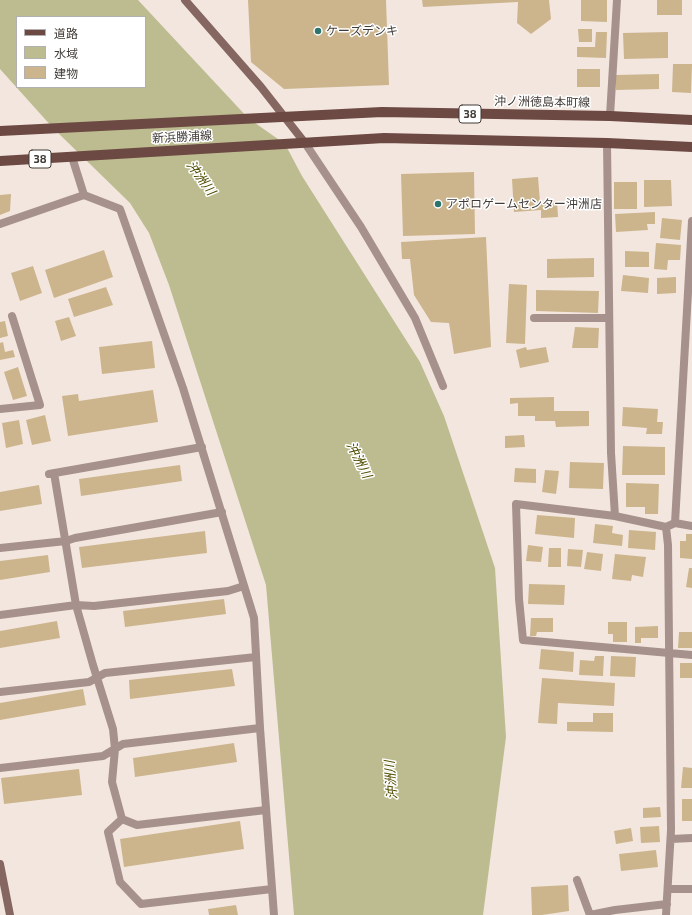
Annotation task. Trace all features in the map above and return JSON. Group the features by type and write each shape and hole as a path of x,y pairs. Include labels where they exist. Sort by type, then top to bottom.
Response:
{"main road":[{"name":"沖ノ洲徳島本町線","path":"248,118 382,112 610,116 692,120"},
{"name":"新浜勝浦線","path":"0,131 248,118"},
{"name":"38","path":"305,143 384,138 607,143 692,147"},
{"name":"新浜勝浦線","path":"76,156 305,143"},
{"name":"38","path":"0,161 76,156"}],"street":[{"path":"185,0 261,87 305,143 361,227 415,318 443,386"},
{"path":"610,116 617,0"},
{"path":"607,143 611,453 615,516"},
{"path":"76,156 84,195"},
{"path":"0,224 84,195 120,209 183,388 254,618 260,728 274,915"},
{"path":"675,523 692,221"},
{"path":"0,409 40,405 12,316"},
{"path":"534,318 609,318"},
{"path":"122,819 112,782 115,749 113,729 76,605 66,541 51,474 202,447"},
{"path":"692,526 675,523 666,527 615,516 516,504 519,599 523,640 692,655"},
{"path":"0,548 66,541 75,538 222,512"},
{"path":"666,527 668,545 670,653 671,838 666,915"},
{"path":"0,614 76,605 94,606 220,592 244,586"},
{"path":"0,692 89,682 105,673 256,657"},
{"path":"0,768 103,756 123,744 260,728"},
{"path":"122,819 137,825 266,810"},
{"path":"122,819 108,832 120,882 141,904 272,889"},
{"path":"671,838 692,838"},
{"path":"0,864 10,915"},
{"path":"577,880 590,915 615,910 667,904"},
{"path":"668,889 692,889"}],"water":[{"name":"沖洲川","path":"0,0 138,0 248,118 285,144 302,176 420,362 444,416 495,568 506,737 483,915 294,915 266,585 169,285 149,233 130,203 53,128 17,88 146,88 146,16 16,16 16,87 0,69"}],"building":[{"name":"ケーズデンキ","path":"248,0 386,0 389,85 284,89 251,62"},
{"path":"422,0 549,0 551,19 531,34 517,23 518,2 423,7"},
{"path":"581,0 607,0 607,22 581,21"},
{"path":"657,0 682,0 682,15 657,15"},
{"path":"578,29 592,29 592,42 579,42"},
{"path":"596,32 607,32 606,58 577,57 577,47 595,47"},
{"path":"668,32 668,58 624,59 623,33"},
{"path":"673,64 692,64 691,93 672,92"},
{"path":"577,69 600,69 600,87 577,87"},
{"path":"659,74 659,89 616,90 616,75"},
{"name":"アポロゲームセンター沖洲店","path":"474,172 475,234 403,236 401,174"},
{"path":"538,177 540,202 557,201 558,217 541,218 541,210 514,212 512,179"},
{"path":"644,180 671,180 672,206 644,207"},
{"path":"614,182 637,182 637,209 614,209"},
{"path":"11,194 10,211 0,215 0,195"},
{"path":"655,212 655,224 647,224 648,230 616,232 615,214"},
{"path":"662,218 682,220 680,240 660,238"},
{"path":"486,237 491,347 454,354 449,323 431,322 414,295 410,259 402,259 401,242"},
{"path":"656,243 681,245 680,260 668,260 667,270 654,269"},
{"path":"104,250 113,277 54,298 45,270"},
{"path":"625,251 649,252 649,267 625,267"},
{"path":"594,258 594,277 547,278 547,259"},
{"path":"33,266 42,293 20,301 11,273"},
{"path":"623,275 649,278 648,293 621,291"},
{"path":"676,277 676,293 657,294 657,278"},
{"path":"509,284 527,285 525,344 506,343"},
{"path":"106,287 113,305 74,317 68,299"},
{"path":"536,290 599,291 598,313 536,311"},
{"path":"69,317 76,336 61,341 55,321"},
{"path":"5,321 8,336 0,338 0,322"},
{"path":"575,327 599,328 598,348 572,348"},
{"path":"152,341 155,368 102,374 99,347"},
{"path":"3,342 5,352 13,350 15,357 0,360 0,343"},
{"path":"526,347 527,350 546,347 549,362 520,368 516,350"},
{"path":"18,367 27,396 13,400 4,372"},
{"path":"153,390 158,422 68,436 62,396 78,394 79,401"},
{"path":"554,397 554,411 589,411 589,426 556,427 555,421 535,421 535,416 518,416 518,403 510,404 510,398"},
{"path":"623,407 658,409 657,422 663,422 662,434 646,434 647,428 622,426"},
{"path":"45,415 51,441 32,445 26,420"},
{"path":"19,420 23,444 6,448 2,423"},
{"path":"524,435 525,447 505,448 505,436"},
{"path":"623,446 665,447 665,475 622,475"},
{"path":"570,462 604,463 603,489 569,488"},
{"path":"180,465 182,481 81,496 79,479"},
{"path":"515,468 536,469 536,483 514,482"},
{"path":"545,470 559,471 556,494 542,492"},
{"path":"626,483 659,484 658,514 645,514 645,507 626,507"},
{"path":"39,485 42,504 0,511 0,492"},
{"path":"537,515 575,518 574,538 535,534"},
{"path":"595,524 613,526 612,533 623,535 622,546 593,543"},
{"path":"629,530 656,532 655,550 628,548"},
{"path":"205,531 207,553 82,568 79,547"},
{"path":"686,534 692,534 692,559 680,558 680,541 686,541"},
{"path":"528,545 543,547 541,562 526,561"},
{"path":"549,548 561,548 561,567 548,567"},
{"path":"568,549 583,550 581,567 567,566"},
{"path":"587,552 603,554 601,571 584,569"},
{"path":"615,554 646,557 643,577 632,575 631,581 612,579"},
{"path":"48,555 50,572 0,580 0,561"},
{"path":"689,568 692,568 692,588 686,587"},
{"path":"529,584 565,585 564,605 528,604"},
{"path":"224,599 226,614 125,627 123,611"},
{"path":"531,618 553,618 553,632 537,632 536,636 530,636"},
{"path":"57,621 60,638 0,648 0,631"},
{"path":"608,622 627,622 627,642 613,642 613,634 608,634"},
{"path":"658,626 658,638 641,638 641,643 635,643 635,627"},
{"path":"679,632 692,632 692,648 678,648"},
{"path":"541,649 574,652 573,672 539,669"},
{"path":"595,656 604,656 603,676 579,675 580,660 594,661"},
{"path":"611,656 636,657 635,677 610,676"},
{"path":"680,663 692,663 692,678 680,678"},
{"path":"232,669 235,686 130,699 129,680"},
{"path":"542,678 615,683 614,706 558,703 557,724 538,723"},
{"path":"83,689 86,705 0,720 0,703"},
{"path":"593,713 613,713 613,732 567,731 567,722 593,722"},
{"path":"234,743 237,762 135,777 133,758"},
{"path":"683,767 692,768 692,788 681,788"},
{"path":"79,769 82,795 4,804 1,778"},
{"path":"682,799 692,799 692,821 682,821"},
{"path":"660,807 661,817 643,818 643,808"},
{"path":"240,821 244,849 124,867 120,839"},
{"path":"659,826 660,842 641,843 640,827"},
{"path":"631,828 633,841 616,844 614,831"},
{"path":"656,850 658,867 621,871 619,854"},
{"path":"568,885 569,911 532,915 531,887"},
{"path":"236,905 238,915 209,915 208,909"}],"place":[{"name":"ケーズデンキ","path":"318,31"},
{"name":"アポロゲームセンター沖洲店","path":"438,204"}]}
